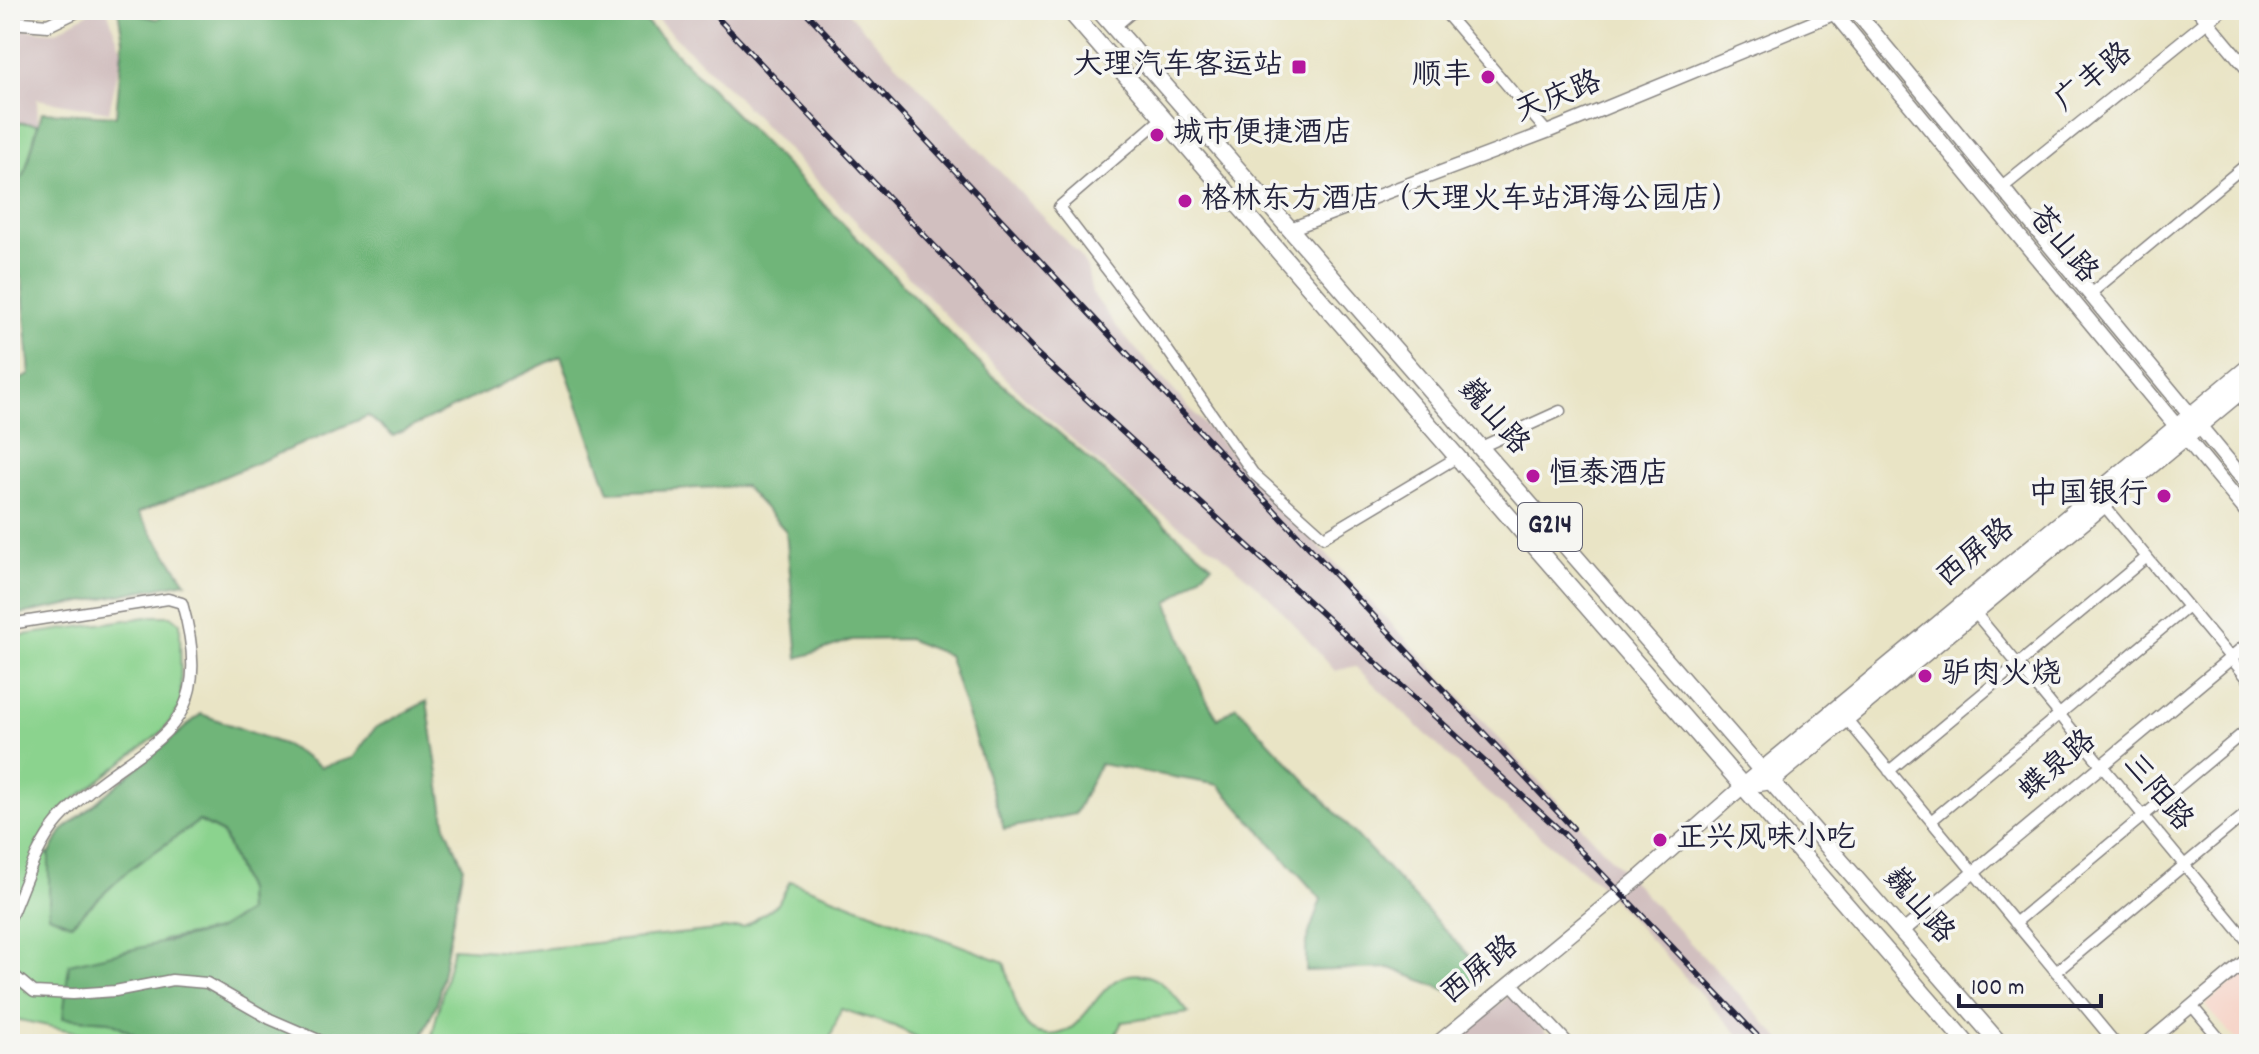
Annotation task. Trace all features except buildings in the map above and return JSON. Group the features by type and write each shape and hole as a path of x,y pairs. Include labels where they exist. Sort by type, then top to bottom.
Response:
{"main road":[{"name":"巍山路","path":"1069,10 1967,1044"},
{"name":"巍山路","path":"1099,10 2000,1044"},
{"name":"苍山路","path":"1855,10 2249,486"},
{"name":"苍山路","path":"1837,12 2249,514"},
{"name":"西屏路","path":"1437,1044 1742,787 1766,775 2181,432 2249,367"},
{"name":"西屏路","path":"2195,420 2249,384"},
{"path":"1456,458 1481,447"}],"street":[{"path":"10,22 48,25 79,10"},
{"path":"1113,27 1133,10"},
{"path":"1443,10 1547,132"},
{"path":"2198,10 2247,65"},
{"name":"广丰路","path":"2002,187 2221,10"},
{"name":"天庆路","path":"1290,229 1547,132 1837,12"},
{"path":"1161,119 1059,207 1157,335 1253,473 1324,537 1456,458"},
{"path":"2090,294 2249,162"},
{"path":"1481,447 1560,411"},
{"path":"2099,499 2249,680"},
{"path":"1889,771 2147,557"},
{"path":"10,624 168,599 182,603 188,625 190,672 187,708 165,737 80,799 57,822 10,918"},
{"name":"三阳路","path":"1970,607 2249,943"},
{"path":"1931,821 2188,607"},
{"name":"蝶泉路","path":"1902,932 2249,643"},
{"path":"1841,713 2116,1044"},
{"path":"2015,923 2249,728"},
{"path":"2056,972 2249,811"},
{"path":"2146,1044 2249,958"},
{"path":"10,972 34,992 47,993 115,991 172,980 207,983 270,1019 328,1044"},
{"path":"1511,983 1568,1044"},
{"path":"2192,1006 2224,1044"}],"shaded area":[{"path":"94,10 107,10 122,52 109,112 37,99 38,124 10,122 10,28 55,32"},
{"path":"647,10 845,10 1078,253 1087,268 1092,293 1123,335 1785,1044 1747,1044 1596,881 1486,792 1355,666 1335,671 1272,600 1221,554 1144,502 1025,398 740,100"},
{"path":"2249,969 2249,1044 2240,1044 2205,1005"},
{"path":"1513,992 1555,1044 1451,1044"}],"green space":[{"path":"118,10 157,19 170,10 634,10 986,370 1212,565 1168,603 1203,694 1218,719 1236,706 1483,971 1459,995 1390,968 1306,971 1306,942 1321,899 1219,785 1100,764 1075,814 1004,829 948,655 907,639 852,640 798,658 786,531 744,486 609,492 561,356 393,436 368,416 138,513 186,582 10,616 10,384 30,375 22,279 10,264 10,186 24,176 42,112 116,116 123,40"},
{"path":"10,122 38,124 24,176 10,186"},
{"path":"171,616 180,623 181,706 163,731 62,809 36,846 49,855 49,914 71,924 130,869 199,821 222,833 246,890 247,912 217,930 164,940 64,1018 110,1021 152,1044 114,1044 109,1039 10,1018 10,637"},
{"path":"427,701 446,827 463,866 437,1003 418,1044 152,1044 110,1021 63,1018 69,964 217,930 247,912 246,890 223,833 199,821 130,869 71,924 49,915 49,855 61,832 201,714 285,745 321,767 353,758 375,728"},
{"path":"790,881 1004,962 1021,1014 1028,1026 1038,1033 1060,1033 1073,1027 1116,980 1131,975 1154,978 1189,1013 1122,1022 1111,1044 931,1044 894,1026 841,1009 828,1044 430,1044 453,948 512,952 744,927 778,904"}],"railway":[{"path":"710,10 1036,353 1564,834 1765,1044"},
{"path":"804,10 1573,828"}],"place":[{"name":"大理汽车客运站","path":"1299,67"},
{"name":"顺丰","path":"1488,77"},
{"name":"城市便捷酒店","path":"1157,135"},
{"name":"格林东方酒店（大理火车站洱海公园店）","path":"1185,201"},
{"name":"恒泰酒店","path":"1533,476"},
{"name":"中国银行","path":"2164,496"},
{"name":"驴肉火烧","path":"1925,676"},
{"name":"正兴风味小吃","path":"1660,840"}]}
